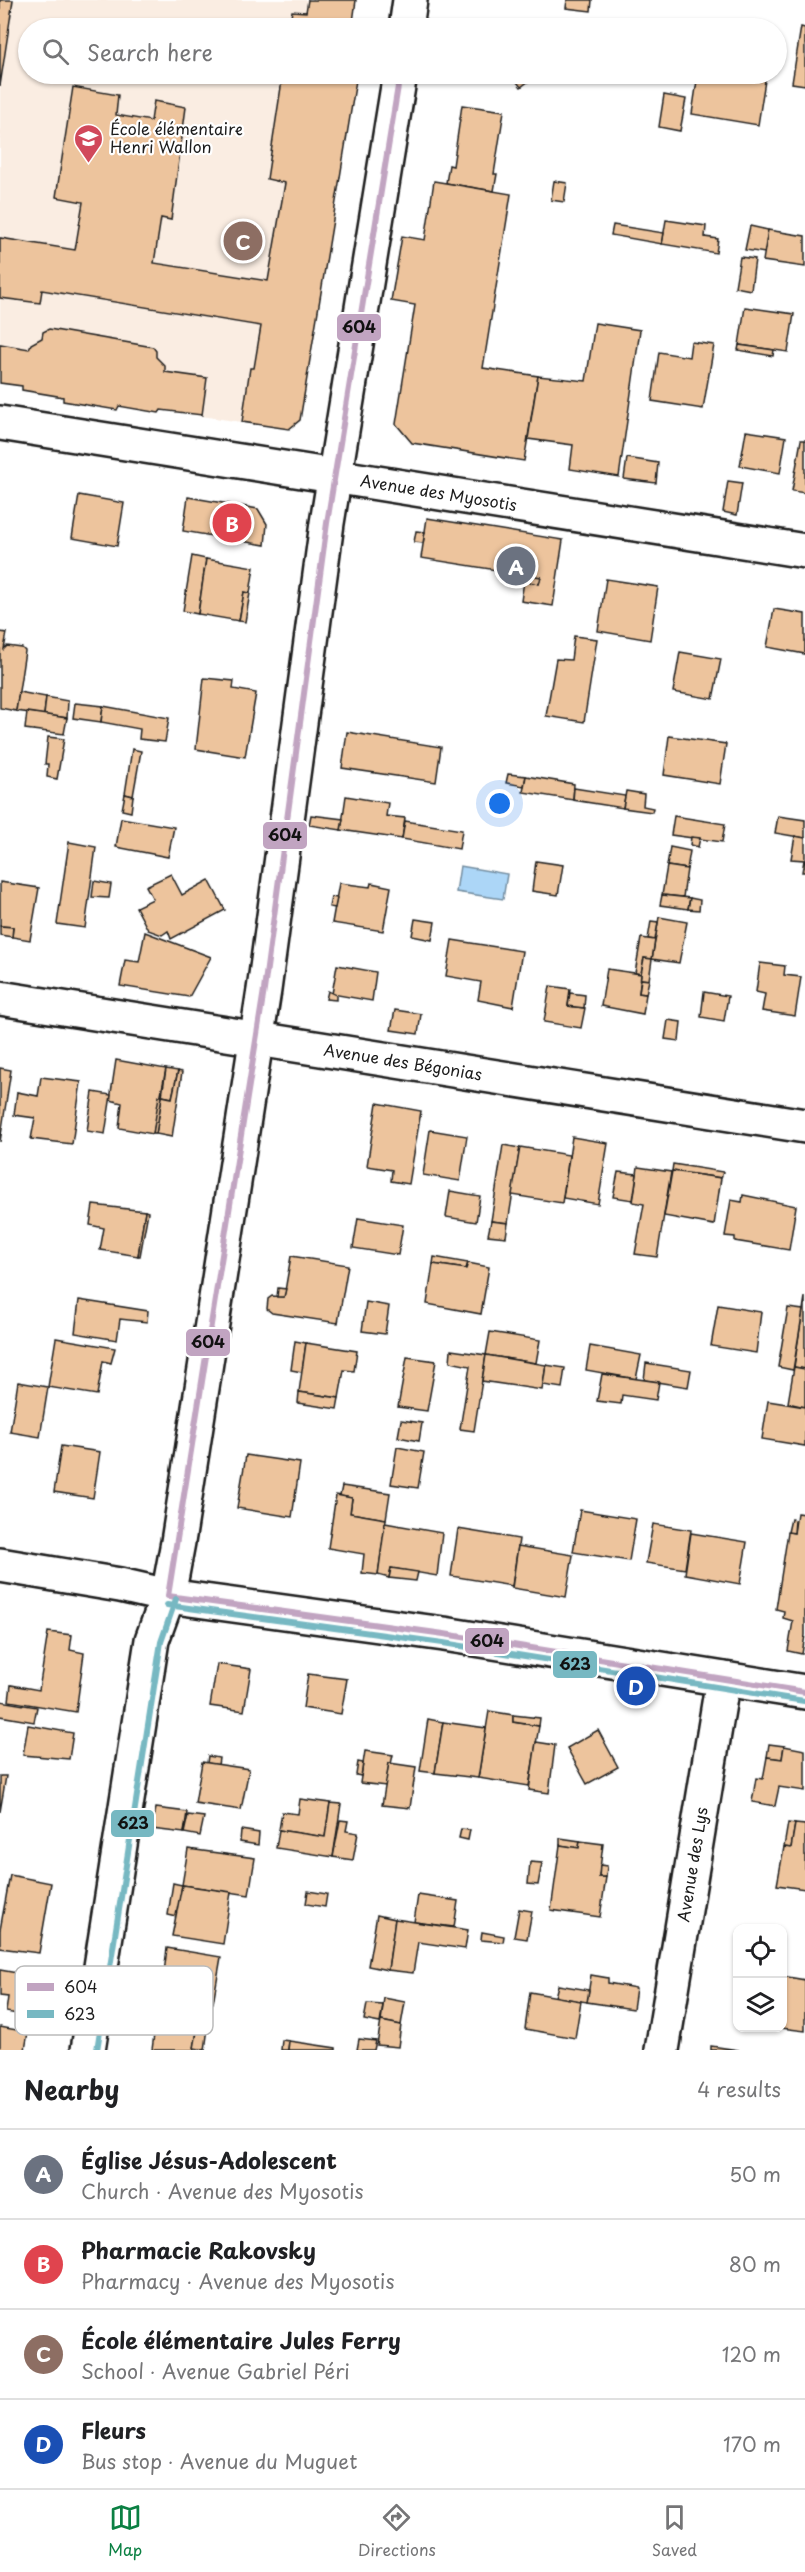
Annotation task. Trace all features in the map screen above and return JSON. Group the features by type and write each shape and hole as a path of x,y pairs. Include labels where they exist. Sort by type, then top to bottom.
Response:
{"street":[{"path":"407,18 410,0"},
{"path":"101,1966 152,1640 168,1596 256,1038 335,475 398,84"},
{"name":"Avenue des Myosotis","path":"0,423 805,551"},
{"name":"Avenue des Bégonias","path":"0,998 805,1126"},
{"path":"0,1565 120,1585 168,1596 444,1634 805,1692"},
{"name":"Avenue des Lys","path":"662,2050 723,1679"},
{"path":"88,2050 90,2035"}],"shaded area":[{"path":"0,0 356,0 353,18 18,18 18,84 355,84 300,420 289,429 161,410 159,413 119,406 117,410 63,401 63,397 22,390 22,386 0,383"}],"water":[{"path":"460,866 507,874 503,899 456,892"}],"building":[{"path":"0,0 13,0 0,86"},
{"path":"308,0 356,0 354,18 291,18 292,11 306,12"},
{"path":"567,0 592,0 591,11 566,8"},
{"path":"801,27 805,28 805,85 792,83"},
{"path":"281,84 355,84 300,420 289,429 242,422 250,368 254,368 261,326 42,290 40,303 0,298 0,238 75,250 83,202 56,197 73,87 118,95 116,115 151,121 154,101 186,107 171,220 161,218 154,263 268,281 285,183 267,179"},
{"path":"696,84 764,84 758,125 692,114"},
{"path":"664,95 686,99 680,131 659,127"},
{"path":"462,105 504,111 494,174 497,174 494,191 446,183 449,165 453,166"},
{"path":"434,181 511,194 483,368 538,376 524,461 412,443 396,424 415,305 391,301 402,236 425,240"},
{"path":"554,181 567,183 564,202 551,200"},
{"path":"666,220 706,226 705,237 718,239 716,253 662,244"},
{"path":"613,225 664,233 662,244 611,235"},
{"path":"750,226 768,230 765,253 745,250"},
{"path":"768,230 805,236 805,267 763,261"},
{"path":"740,257 755,259 751,290 735,287"},
{"path":"745,307 794,314 788,352 739,345"},
{"path":"595,323 640,330 619,477 570,469 573,445 528,439 538,376 586,381"},
{"path":"49,329 153,347 156,357 165,366 165,372 207,378 202,415 161,410 159,413 119,406 117,410 63,401 63,397 22,390 22,386 0,383 0,344 29,349 31,344 42,338 43,332"},
{"path":"691,342 714,345 703,409 652,401 659,352 689,357"},
{"path":"739,345 774,350 773,356 738,350"},
{"path":"746,431 786,437 780,473 740,466"},
{"path":"801,440 805,440 805,493 792,491"},
{"path":"627,458 658,463 656,483 624,479"},
{"path":"728,481 742,483 737,515 723,512"},
{"path":"79,495 124,503 117,546 72,538"},
{"path":"188,497 258,509 267,524 265,545 183,531"},
{"path":"427,518 563,540 553,606 521,601 524,581 539,584 541,577 421,558"},
{"path":"416,531 425,532 423,543 414,542"},
{"path":"192,556 206,559 198,614 183,611"},
{"path":"206,559 254,567 250,593 244,592 239,621 198,614"},
{"path":"525,574 541,577 539,584 524,581"},
{"path":"606,579 658,587 650,640 598,631"},
{"path":"244,592 250,593 245,622 239,621"},
{"path":"774,609 805,614 805,654 767,647"},
{"path":"0,632 7,633 4,649 7,646 22,648 25,651 16,711 0,708"},
{"path":"574,636 597,639 584,722 546,716 556,659 571,660"},
{"path":"680,652 721,659 713,699 673,692"},
{"path":"204,678 234,681 233,689 256,693 245,757 196,749"},
{"path":"19,692 46,697 44,715 16,711"},
{"path":"46,697 68,701 67,718 44,715"},
{"path":"75,703 103,706 101,722 73,718"},
{"path":"103,706 169,718 165,742 139,739 140,729 101,722"},
{"path":"27,712 67,718 64,734 25,729"},
{"path":"347,732 441,747 436,782 342,768"},
{"path":"669,736 726,744 720,784 664,775"},
{"path":"48,737 64,739 57,779 47,777 48,764 45,764"},
{"path":"132,749 141,751 133,796 125,794"},
{"path":"508,774 526,776 524,786 506,783"},
{"path":"526,776 574,784 573,800 523,792"},
{"path":"574,788 625,796 623,808 573,800"},
{"path":"626,791 644,794 643,806 653,808 652,812 623,808"},
{"path":"125,794 133,796 131,812 122,810"},
{"path":"346,796 388,803 386,816 405,818 402,839 341,830"},
{"path":"311,815 343,819 341,830 309,825"},
{"path":"674,816 725,824 722,842 671,835"},
{"path":"778,816 805,820 805,838 775,833"},
{"path":"121,818 174,827 168,857 116,847"},
{"path":"405,821 462,830 459,849 402,839"},
{"path":"795,836 805,838 805,872 802,872 804,860 791,859"},
{"path":"691,837 700,838 698,847 690,845"},
{"path":"69,842 96,847 85,928 57,924"},
{"path":"670,847 690,851 687,869 667,866"},
{"path":"536,861 563,865 558,895 532,891"},
{"path":"667,866 687,869 683,897 662,895"},
{"path":"171,874 182,895 209,880 225,910 171,939 168,931 162,935 148,930 136,907 153,899 146,886"},
{"path":"94,881 111,884 109,898 92,897"},
{"path":"0,882 39,888 30,940 12,937 13,927 0,926"},
{"path":"339,883 370,887 371,883 391,887 383,931 332,923"},
{"path":"662,895 690,898 688,909 660,905"},
{"path":"331,897 337,898 335,908 329,907"},
{"path":"690,898 700,900 699,910 688,909"},
{"path":"659,917 687,922 679,963 652,959"},
{"path":"415,919 435,922 432,940 412,936"},
{"path":"651,921 658,922 655,940 648,939"},
{"path":"0,926 13,927 12,937 0,935"},
{"path":"145,932 211,957 189,997 120,986 125,960 139,962"},
{"path":"641,938 655,940 652,959 644,958 641,974 635,973"},
{"path":"452,940 522,951 513,1007 478,1000 481,982 446,976"},
{"path":"644,958 652,959 649,980 640,979"},
{"path":"760,963 785,966 784,975 801,977 795,1016 762,1011 765,994 756,992"},
{"path":"337,965 376,972 372,1001 332,994"},
{"path":"607,969 641,974 639,993 646,994 643,1014 601,1006"},
{"path":"641,979 649,980 646,994 639,993"},
{"path":"550,986 570,989 568,1006 585,1008 581,1028 544,1022"},
{"path":"328,991 336,995 336,1000 326,999"},
{"path":"704,992 728,996 724,1021 701,1017"},
{"path":"570,993 585,995 584,1008 568,1006"},
{"path":"395,1010 421,1014 418,1034 391,1030"},
{"path":"668,1020 681,1022 679,1041 665,1039"},
{"path":"116,1060 166,1069 153,1134 119,1128 122,1103 110,1100"},
{"path":"0,1068 11,1070 0,1142"},
{"path":"166,1069 178,1071 172,1098 162,1096"},
{"path":"178,1071 182,1072 172,1137 156,1134 162,1096 172,1098"},
{"path":"41,1077 81,1082 72,1144 31,1139 35,1118 14,1115 17,1092 38,1096"},
{"path":"93,1092 111,1095 105,1134 87,1131"},
{"path":"159,1096 162,1096 156,1134 153,1134"},
{"path":"377,1103 421,1111 409,1184 391,1181 392,1170 367,1166"},
{"path":"430,1130 467,1136 460,1181 423,1175"},
{"path":"572,1137 608,1143 598,1204 563,1198"},
{"path":"503,1145 520,1148 508,1223 491,1221"},
{"path":"520,1147 569,1155 562,1203 512,1195"},
{"path":"673,1164 723,1172 721,1178 672,1171"},
{"path":"638,1167 671,1172 657,1257 635,1254 644,1204 633,1202"},
{"path":"672,1171 721,1178 714,1225 664,1216"},
{"path":"618,1172 637,1174 633,1200 613,1197"},
{"path":"450,1191 480,1196 476,1222 446,1217"},
{"path":"743,1195 796,1206 789,1250 735,1241 735,1237 725,1236 731,1200 742,1202"},
{"path":"93,1205 145,1211 138,1256 100,1250 104,1228 90,1225"},
{"path":"145,1211 148,1212 140,1256 138,1256"},
{"path":"358,1218 403,1225 398,1255 353,1248"},
{"path":"491,1221 508,1223 506,1237 488,1235"},
{"path":"291,1256 348,1265 338,1323 272,1313 267,1309 268,1299 272,1296 284,1297"},
{"path":"434,1257 468,1263 466,1269 433,1264"},
{"path":"468,1263 489,1267 481,1314 427,1304 433,1264 466,1269"},
{"path":"278,1288 286,1289 284,1297 277,1297"},
{"path":"805,1297 805,1369 794,1367"},
{"path":"79,1300 148,1311 147,1322 120,1319 117,1340 75,1333"},
{"path":"366,1302 389,1306 385,1334 362,1331"},
{"path":"718,1305 761,1312 756,1353 711,1346"},
{"path":"788,1308 803,1310 793,1370 778,1367"},
{"path":"490,1332 540,1340 536,1363 486,1355"},
{"path":"56,1338 115,1348 111,1363 103,1361 97,1395 48,1387"},
{"path":"295,1341 306,1343 302,1372 291,1370"},
{"path":"306,1343 357,1351 354,1371 344,1370 339,1398 299,1392"},
{"path":"590,1346 641,1355 636,1379 586,1370"},
{"path":"451,1350 486,1355 474,1431 460,1429 470,1366 450,1362"},
{"path":"486,1355 546,1365 542,1390 482,1381"},
{"path":"407,1357 436,1361 427,1411 398,1407"},
{"path":"646,1363 691,1370 688,1387 644,1380"},
{"path":"546,1365 565,1368 562,1388 543,1385"},
{"path":"794,1367 805,1369 805,1407 788,1403"},
{"path":"602,1374 659,1382 656,1400 622,1395 621,1404 597,1401"},
{"path":"18,1382 48,1387 40,1437 10,1432"},
{"path":"299,1392 339,1398 337,1409 298,1403"},
{"path":"768,1401 805,1407 805,1446 762,1439"},
{"path":"401,1420 422,1423 419,1441 398,1437"},
{"path":"61,1446 100,1452 93,1498 54,1492"},
{"path":"397,1447 424,1452 418,1488 391,1484"},
{"path":"246,1455 300,1463 292,1517 237,1508"},
{"path":"342,1486 390,1493 386,1519 350,1513 352,1498 340,1496"},
{"path":"336,1495 352,1498 350,1513 386,1519 378,1575 362,1573 364,1554 328,1548"},
{"path":"580,1510 636,1519 629,1561 573,1552"},
{"path":"797,1513 805,1514 805,1635 802,1654 788,1651 793,1621 783,1618 784,1611 776,1609 788,1532 794,1533"},
{"path":"791,1519 795,1520 794,1533 788,1532"},
{"path":"385,1523 442,1533 437,1576 391,1568 389,1578 378,1575"},
{"path":"653,1524 691,1530 685,1569 646,1563"},
{"path":"458,1529 519,1539 512,1586 451,1576"},
{"path":"691,1533 747,1542 740,1584 685,1574"},
{"path":"518,1546 573,1555 566,1597 512,1588"},
{"path":"391,1568 418,1572 416,1581 389,1578"},
{"path":"48,1632 72,1635 70,1650 84,1653 76,1712 9,1701 11,1685 39,1690"},
{"path":"217,1664 251,1669 244,1711 210,1706"},
{"path":"308,1674 347,1679 341,1714 303,1708"},
{"path":"0,1701 37,1707 34,1722 0,1716"},
{"path":"489,1711 513,1715 513,1722 539,1726 529,1786 478,1778"},
{"path":"513,1715 540,1718 539,1726 513,1722"},
{"path":"428,1719 443,1722 435,1773 420,1771"},
{"path":"443,1722 486,1728 478,1778 435,1773"},
{"path":"28,1725 73,1733 69,1759 23,1755"},
{"path":"598,1730 618,1767 587,1784 567,1748"},
{"path":"536,1742 555,1745 549,1793 529,1790"},
{"path":"769,1744 784,1746 782,1759 767,1757"},
{"path":"784,1746 805,1750 805,1791 779,1787 775,1806 752,1802 756,1778 763,1779 767,1757 782,1759"},
{"path":"365,1751 393,1755 391,1764 389,1763 386,1786 360,1783"},
{"path":"208,1756 219,1758 218,1765 207,1763"},
{"path":"202,1762 249,1769 241,1810 195,1803"},
{"path":"358,1762 363,1763 361,1776 356,1775"},
{"path":"389,1763 416,1767 410,1808 382,1805"},
{"path":"0,1776 6,1776 0,1812"},
{"path":"300,1799 330,1803 325,1837 279,1830 282,1812 298,1814"},
{"path":"330,1803 341,1804 333,1857 276,1848 279,1830 325,1837"},
{"path":"156,1808 187,1812 184,1833 152,1829"},
{"path":"188,1815 204,1817 200,1836 184,1833"},
{"path":"340,1820 348,1821 346,1831 358,1833 353,1860 333,1857"},
{"path":"788,1823 795,1824 791,1848 784,1847"},
{"path":"795,1824 805,1825 805,1889 777,1885 784,1847 791,1848"},
{"path":"461,1829 470,1830 468,1840 459,1838"},
{"path":"241,1830 259,1833 258,1845 240,1842"},
{"path":"560,1838 580,1841 579,1848 560,1845"},
{"path":"580,1841 603,1844 599,1877 606,1877 600,1917 551,1910 560,1845 579,1848"},
{"path":"188,1849 255,1858 249,1895 182,1885"},
{"path":"530,1862 542,1863 538,1885 528,1884"},
{"path":"600,1865 607,1866 606,1877 599,1877"},
{"path":"10,1875 51,1883 39,1953 0,1948 0,1930"},
{"path":"173,1883 182,1885 177,1917 168,1915"},
{"path":"182,1885 231,1892 223,1944 172,1936"},
{"path":"308,1891 327,1894 325,1907 306,1904"},
{"path":"418,1895 458,1901 454,1927 414,1922"},
{"path":"519,1909 532,1911 527,1939 514,1937"},
{"path":"377,1915 395,1919 388,1970 368,1966"},
{"path":"395,1919 468,1930 465,1949 418,1942 413,1973 388,1970"},
{"path":"482,1932 504,1936 503,1942 481,1940"},
{"path":"167,1948 221,1957 213,2003 213,1966 165,1966"},
{"path":"0,1970 15,1973 15,2014 6,2012 8,1997 0,1996"},
{"path":"591,1975 608,1978 608,1983 636,1988 633,2009 587,2002"},
{"path":"787,1977 805,1980 805,2031 787,2029"},
{"path":"558,1985 589,1990 587,2002 555,1997"},
{"path":"530,1992 581,2001 575,2038 525,2029"},
{"path":"384,1998 405,2002 401,2025 381,2021"},
{"path":"367,2004 383,2005 380,2023 364,2020"},
{"path":"381,2021 401,2025 398,2047 377,2045"},
{"path":"0,2027 15,2030 15,2035 28,2035 25,2050 0,2050"},
{"path":"154,2035 196,2035 194,2050 152,2050"},
{"path":"196,2035 207,2035 205,2050 194,2048"},
{"path":"359,2039 376,2041 374,2050 357,2050"},
{"path":"282,2040 289,2041 288,2050 281,2050"},
{"path":"289,2041 336,2048 336,2050 288,2050"},
{"path":"711,2046 739,2050 711,2050"}],"transit line":[{"name":"604","path":"168,1596 264,990 327,523 398,84"},
{"name":"604","path":"168,1596 444,1634 805,1692"},
{"name":"623","path":"110,1966 161,1642 176,1599"},
{"name":"623","path":"167,1605 443,1643 804,1701"},
{"name":"623","path":"97,2050 99,2035"}],"place":[{"name":"École élémentaire Henri Wallon","path":"89,164"},
{"name":"École élémentaire Jules Ferry","path":"243,241"},
{"name":"Pharmacie Rakovsky","path":"232,523"},
{"name":"Église Jésus-Adolescent","path":"516,566"},
{"name":"Fleurs","path":"636,1686"}]}
